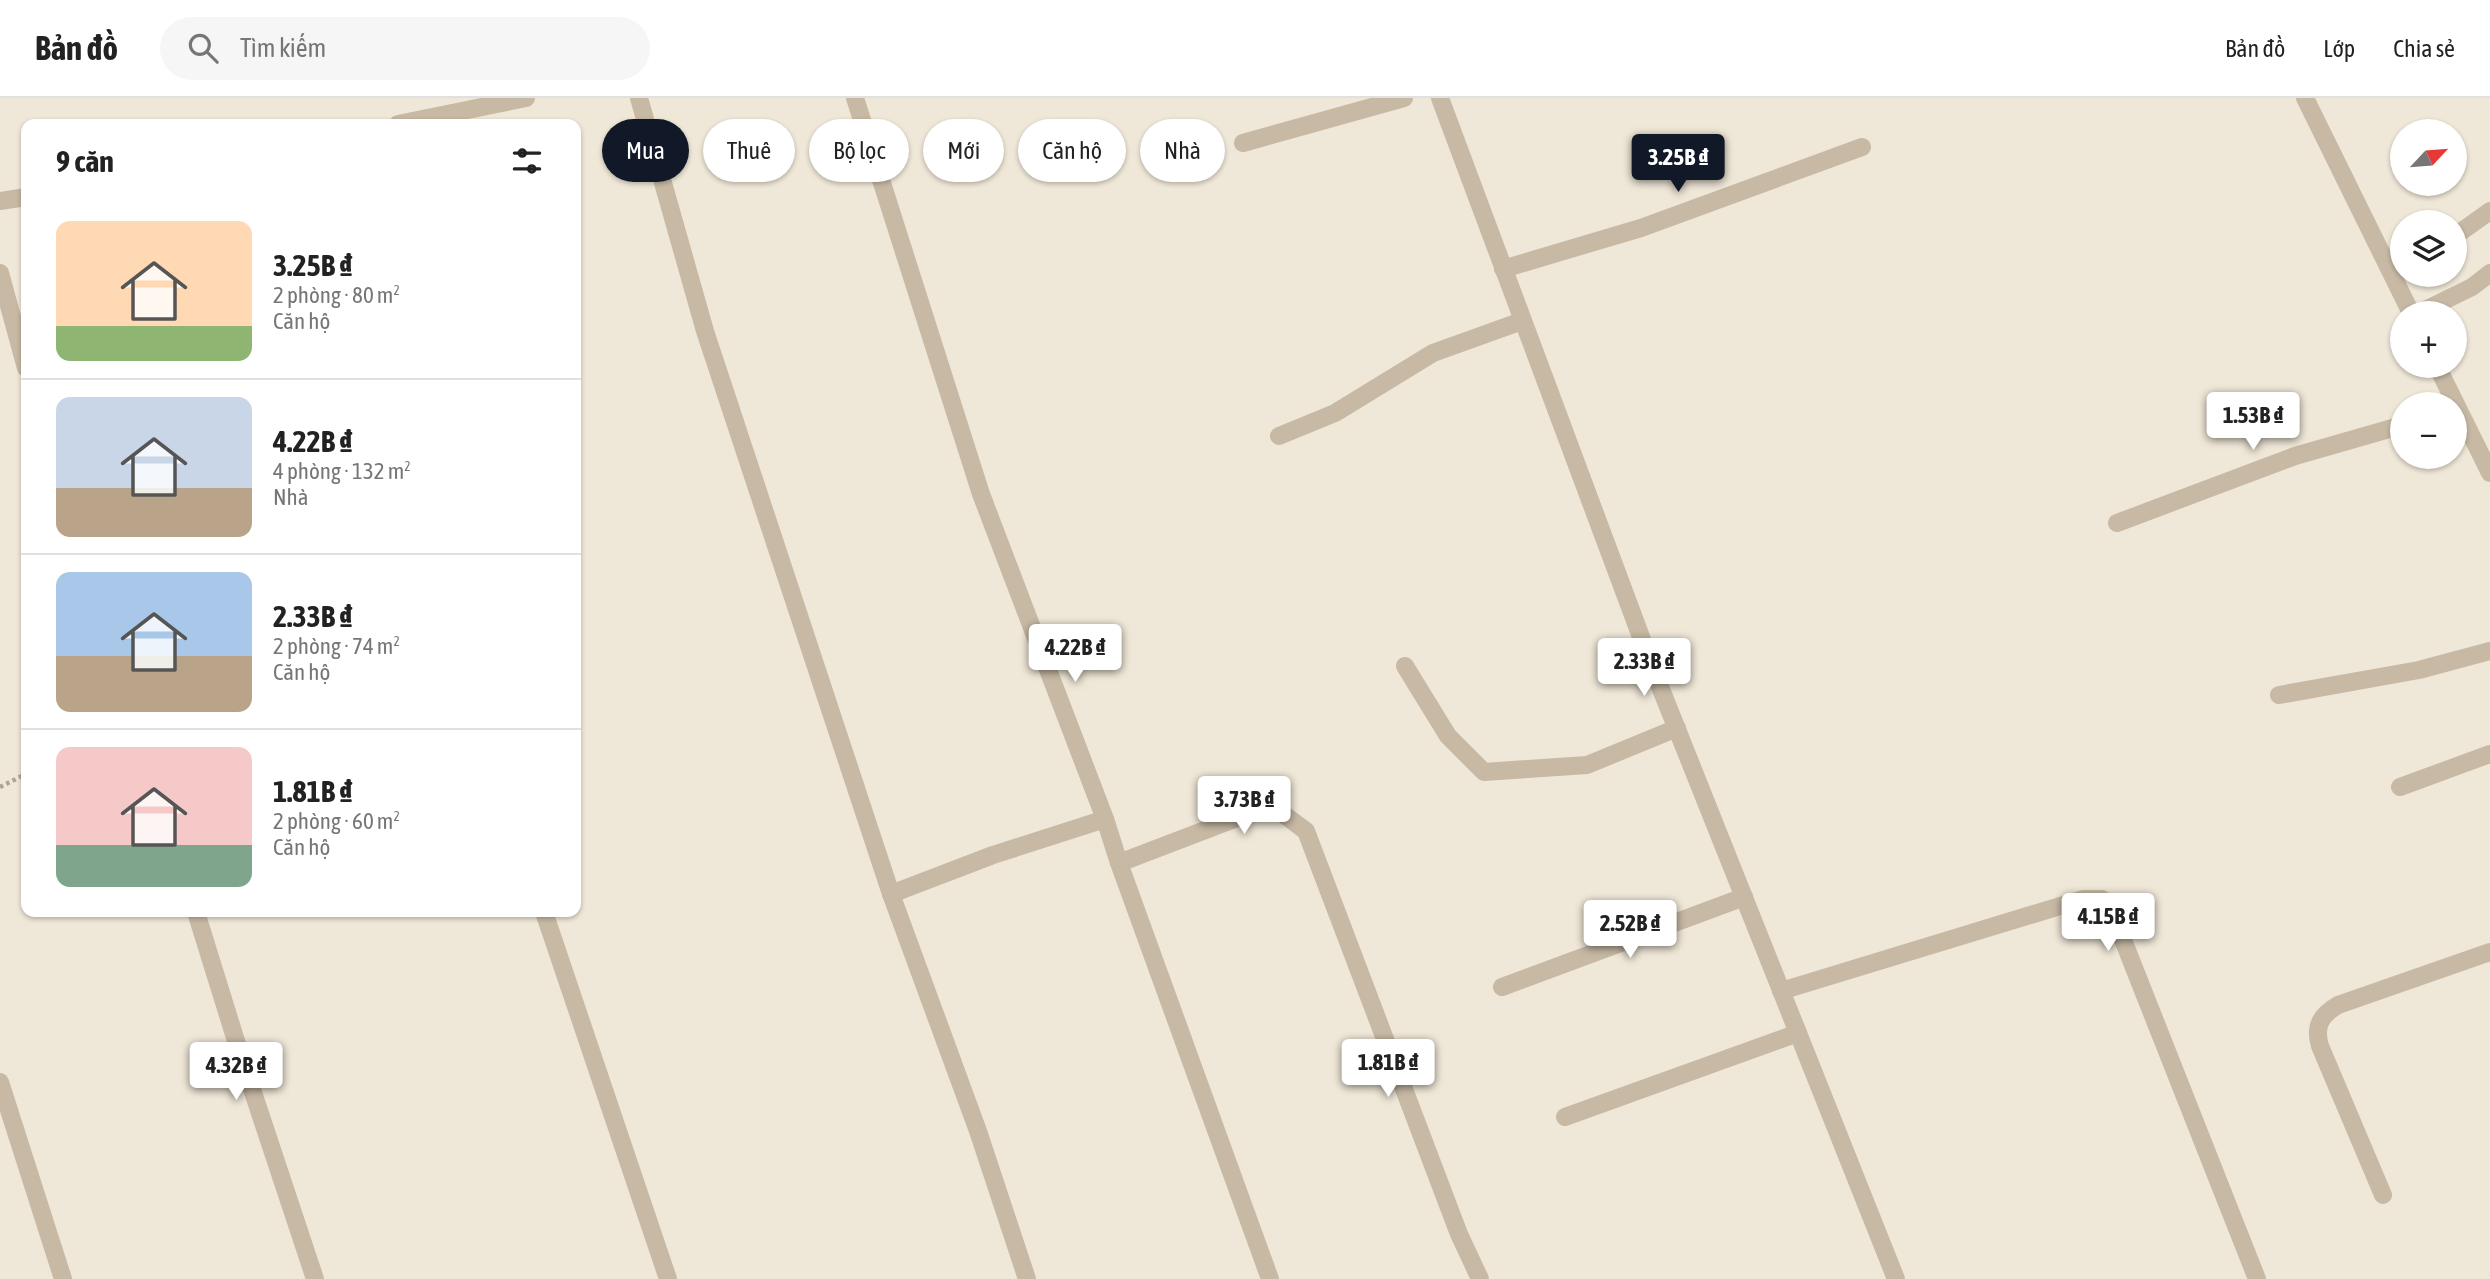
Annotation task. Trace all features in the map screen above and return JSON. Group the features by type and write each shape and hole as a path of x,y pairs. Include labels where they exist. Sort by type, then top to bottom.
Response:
{"street":[{"path":"423,119 526,98"},
{"path":"639,98 705,331 891,894 978,1131 1027,1279"},
{"path":"855,98 981,494 1105,819 1270,1279"},
{"path":"1243,143 1404,98"},
{"path":"1440,98 1677,728 1896,1279"},
{"path":"2305,98 2390,254"},
{"path":"1503,269 1641,228 1862,147"},
{"path":"0,201 21,198"},
{"path":"2467,227 2490,211"},
{"path":"0,273 21,350"},
{"path":"2443,301 2472,287 2490,273"},
{"path":"1279,436 1335,413 1433,353 1522,321"},
{"path":"2118,523 2295,456 2390,429"},
{"path":"2467,429 2490,473"},
{"path":"2279,695 2418,670 2490,651"},
{"path":"1405,666 1448,736 1484,772 1587,765 1677,728"},
{"path":"2400,787 2490,754"},
{"path":"1119,863 1271,805 1306,831 1450,1209 1480,1279"},
{"path":"891,894 993,855 1105,819"},
{"path":"1502,987 1744,897"},
{"path":"1781,991 2083,899 2102,899 2112,912 2257,1279"},
{"path":"198,917 315,1279"},
{"path":"546,917 668,1279"},
{"path":"2382,1195 2320,1046 2317,1035 2319,1023 2326,1013 2339,1005 2490,952"},
{"path":"1565,1117 1798,1033"},
{"path":"0,1082 63,1279"}],"path":[{"path":"0,787 21,776"}]}
